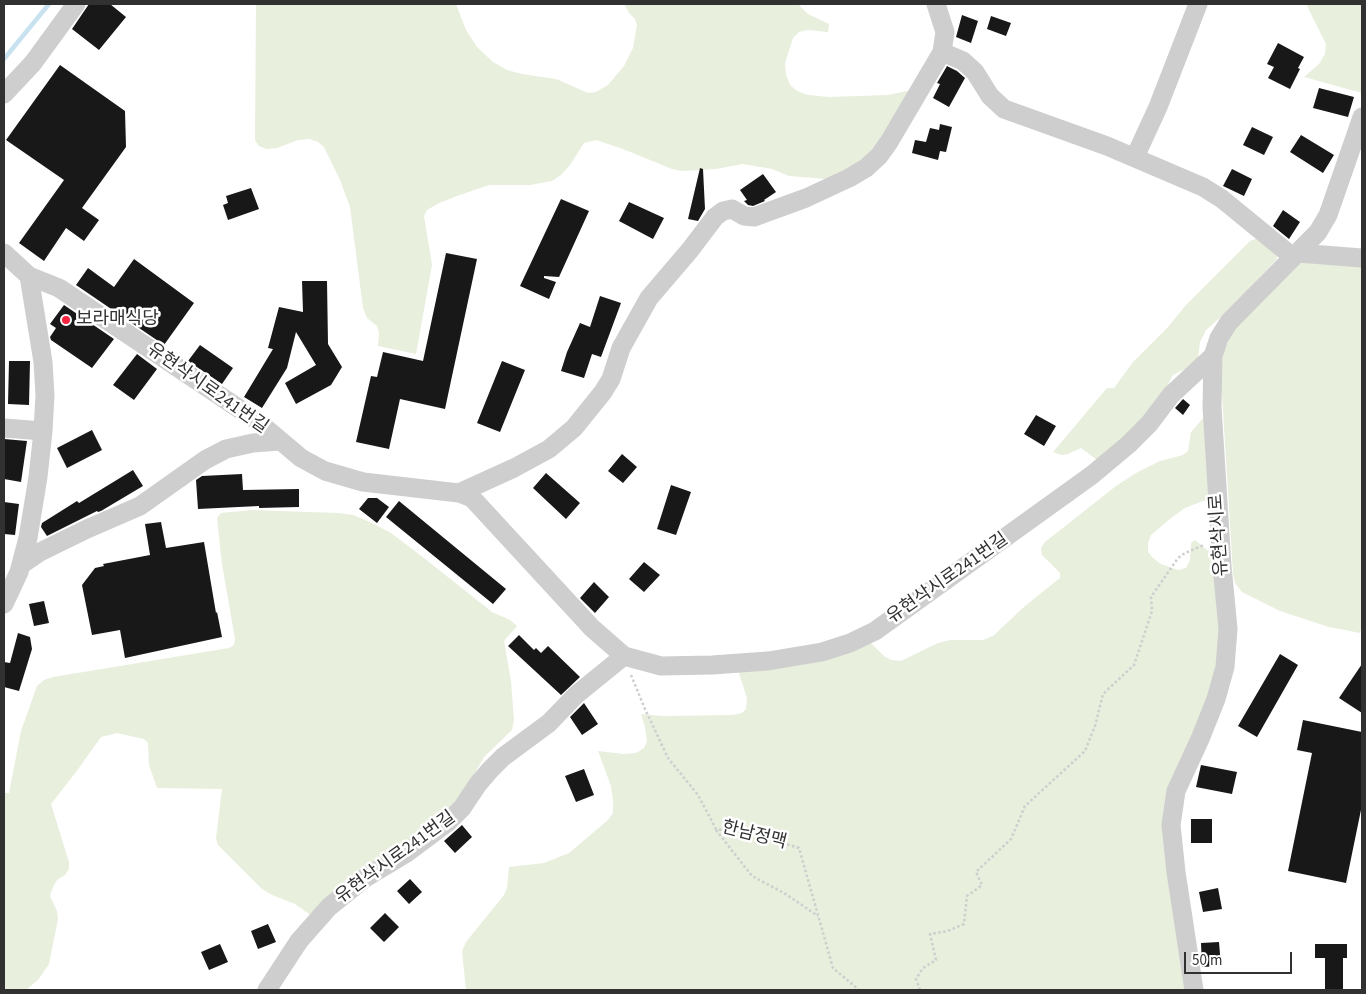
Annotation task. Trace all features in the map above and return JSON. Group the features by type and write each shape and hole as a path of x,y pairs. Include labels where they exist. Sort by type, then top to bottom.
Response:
{"street":[{"path":"4,94 33,63 76,4"},
{"path":"459,493 514,468 549,449 574,428 611,379 621,348 649,298 715,217 723,211 732,209 744,216 754,217 806,198 849,178 866,168 879,156 942,52 945,32 936,4"},
{"path":"1135,158 1158,107 1198,4"},
{"path":"942,52 963,62 975,72 990,96 1004,109 1135,158 1203,187 1222,199 1295,255 1362,258"},
{"name":"유현삭시로","path":"1194,990 1176,872 1171,825 1176,791 1216,699 1225,667 1228,629 1212,407 1213,356 1219,338 1229,322 1318,232 1328,215 1362,117"},
{"path":"4,253 29,276 43,362 45,395 38,477 28,538 21,565 4,604"},
{"name":"유현삭시로241번길","path":"29,276 59,288 256,420 301,458 325,471 363,482 459,493 472,498 592,628 624,656 661,666 768,661 822,652 875,630 1092,475 1150,424 1171,395 1213,356"},
{"path":"4,428 43,431"},
{"name":"유현삭시로241번길","path":"21,565 40,552 140,506 205,460 226,449 253,443 280,441"},
{"name":"유현삭시로241번길","path":"267,990 299,941 329,907 365,878 408,852 447,823 462,808 478,784 503,757 548,723 576,695 624,656"}],"path":[{"path":"920,990 916,979 923,968 936,960 930,934 948,932 964,924 967,896 982,885 976,872 1011,839 1025,806 1085,752 1095,726 1103,694 1134,666 1152,611 1151,597 1178,558 1185,553 1221,539"},
{"name":"한남정맥","path":"624,656 645,709 668,758 698,795 716,828 765,837 799,848 833,968 859,990"},
{"path":"716,828 752,876 784,893 818,916"}],"green space":[{"path":"256,4 456,4 466,30 477,47 493,62 507,70 556,79 588,93 596,92 608,85 624,66 633,48 637,25 624,4 798,4 808,14 829,24 828,32 807,30 799,32 793,38 785,63 786,75 790,85 797,91 808,95 829,97 888,95 912,90 892,124 860,165 826,179 789,176 772,169 743,164 716,169 682,171 672,169 596,140 584,143 570,165 552,181 530,185 489,185 439,203 427,210 424,216 432,265 416,354 378,346 379,333 377,326 367,318 363,308 350,207 340,180 324,147 318,142 309,139 298,140 277,148 266,149 259,146 255,140"},
{"path":"1306,4 1362,4 1362,93 1304,77 1319,64 1325,54 1326,44"},
{"path":"1258,238 1278,255 1276,260 1230,309 1206,330 1200,342 1198,359 1195,364 1173,375 1159,401 1100,462 1081,448 1062,455 1053,452 1107,388 1114,388 1133,362 1168,327 1186,305 1250,241"},
{"path":"1298,263 1362,263 1362,625 1360,633 1329,627 1280,611 1242,592 1235,583 1233,573 1222,395 1221,366 1224,351 1240,321"},
{"path":"1205,416 1214,500 1203,501 1185,508 1151,535 1148,543 1148,552 1153,558 1161,564 1178,570 1186,568 1190,560 1191,543 1195,540 1212,554 1219,622 1219,651 1209,698 1170,782 1187,990 466,990 462,951 466,942 504,895 507,888 509,867 544,863 569,853 608,820 613,813 611,786 598,751 624,754 636,753 644,748 647,741 641,714 663,716 733,715 742,713 746,709 747,698 738,670 871,643 885,657 901,661 938,643 950,640 983,640 993,636 1025,606 1060,578 1060,573 1042,555 1041,548 1045,542 1116,486 1136,473 1160,461 1183,455 1188,451 1191,432"},
{"path":"252,510 338,513 353,515 370,522 391,533 492,612 510,620 517,626 504,641 511,681 514,720 512,730 484,757 463,794 453,807 428,824 414,838 312,916 295,904 262,889 218,845 216,838 222,789 157,788 149,765 148,743 144,739 117,733 101,737 51,804 69,862 69,869 65,875 57,880 50,896 57,911 58,919 49,964 38,980 26,990 4,990 4,793 9,793 21,731 37,686 44,680 53,677 229,648 234,645 235,639 222,564 217,518 221,513"}],"building":[{"path":"89,4 110,4 126,17 99,50 72,29"},
{"path":"962,15 978,21 971,43 956,37"},
{"path":"991,16 1011,23 1006,36 987,29"},
{"path":"1278,43 1304,57 1290,89 1268,78 1274,67 1267,64"},
{"path":"60,65 125,111 126,147 82,208 99,220 84,241 66,228 44,261 19,243 64,180 6,140"},
{"path":"947,66 965,78 949,107 933,98 940,84 937,83"},
{"path":"1319,88 1354,97 1348,117 1313,108"},
{"path":"940,124 952,127 946,152 940,151 938,160 912,153 915,140 926,142 930,128 939,130"},
{"path":"1252,127 1273,137 1264,155 1243,145"},
{"path":"1301,135 1334,155 1323,173 1290,152"},
{"path":"700,168 703,169 705,209 698,221 688,219"},
{"path":"1232,169 1252,179 1244,196 1223,186"},
{"path":"763,174 776,192 765,201 753,206 748,205 744,201 747,200 740,190"},
{"path":"251,188 259,209 228,220 223,205 228,203 226,196"},
{"path":"561,199 589,211 559,277 544,276 544,278 556,282 549,299 520,286"},
{"path":"629,202 664,218 653,239 619,221"},
{"path":"1283,210 1300,222 1289,239 1273,226"},
{"path":"446,253 477,259 445,409 400,399 389,449 356,442 371,376 377,377 383,352 423,361"},
{"path":"134,259 194,303 164,345 76,285 88,268 114,287"},
{"path":"302,281 327,281 328,344 342,367 331,385 296,404 285,383 316,365 296,332 287,368 262,408 244,397 273,349 268,348 279,307 303,312"},
{"path":"600,296 621,303 601,357 592,354 584,378 561,371 580,323 590,327"},
{"path":"64,305 114,339 92,368 51,340 50,337 56,328 50,324"},
{"path":"200,345 233,368 222,384 188,361"},
{"path":"137,354 157,369 134,400 113,385"},
{"path":"9,361 30,361 29,405 8,404"},
{"path":"502,361 525,370 500,432 477,423"},
{"path":"1183,399 1190,405 1183,415 1175,408"},
{"path":"1036,415 1056,426 1044,446 1024,434"},
{"path":"92,430 102,450 67,468 57,448"},
{"path":"4,439 27,441 21,482 4,479"},
{"path":"622,454 637,467 623,483 608,471"},
{"path":"133,470 143,486 101,511 97,511 47,536 41,527 42,523"},
{"path":"546,473 580,503 566,519 533,488"},
{"path":"242,474 243,490 299,489 299,507 259,508 259,506 198,509 196,480 202,476"},
{"path":"671,485 691,492 676,535 657,529"},
{"path":"368,498 377,498 389,507 377,523 359,509"},
{"path":"399,501 506,589 493,604 386,517"},
{"path":"4,502 19,504 15,535 4,534"},
{"path":"161,522 166,548 204,542 222,637 125,658 120,630 92,635 82,585 95,568 104,566 103,564 150,555 145,524"},
{"path":"644,562 660,575 644,592 629,579"},
{"path":"594,582 609,597 595,613 580,598"},
{"path":"44,601 49,623 34,626 29,604"},
{"path":"18,633 30,637 32,649 19,691 4,687 4,662 10,663"},
{"path":"519,635 534,650 536,648 541,653 548,646 580,677 561,695 508,646"},
{"path":"1280,654 1298,665 1257,737 1238,726"},
{"path":"1362,664 1362,713 1339,698"},
{"path":"584,703 598,724 582,735 570,717"},
{"path":"1303,720 1362,732 1362,805 1346,883 1288,871 1312,753 1297,750"},
{"path":"1201,765 1237,772 1232,794 1196,787"},
{"path":"584,769 594,795 576,802 565,776"},
{"path":"1191,819 1212,819 1212,843 1191,843"},
{"path":"462,825 472,837 455,853 444,841"},
{"path":"410,879 422,892 409,904 397,891"},
{"path":"1218,888 1222,909 1203,912 1199,892"},
{"path":"385,913 399,927 384,942 370,928"},
{"path":"268,924 276,942 258,949 251,931"},
{"path":"1219,942 1221,966 1202,967 1201,943"},
{"path":"220,944 228,962 209,970 201,952"},
{"path":"1315,944 1347,944 1347,958 1343,958 1343,990 1325,990 1325,958 1315,958"}],"waterway":[{"path":"4,59 49,4"}],"place":[{"name":"보라매식당","path":"66,320"}]}
